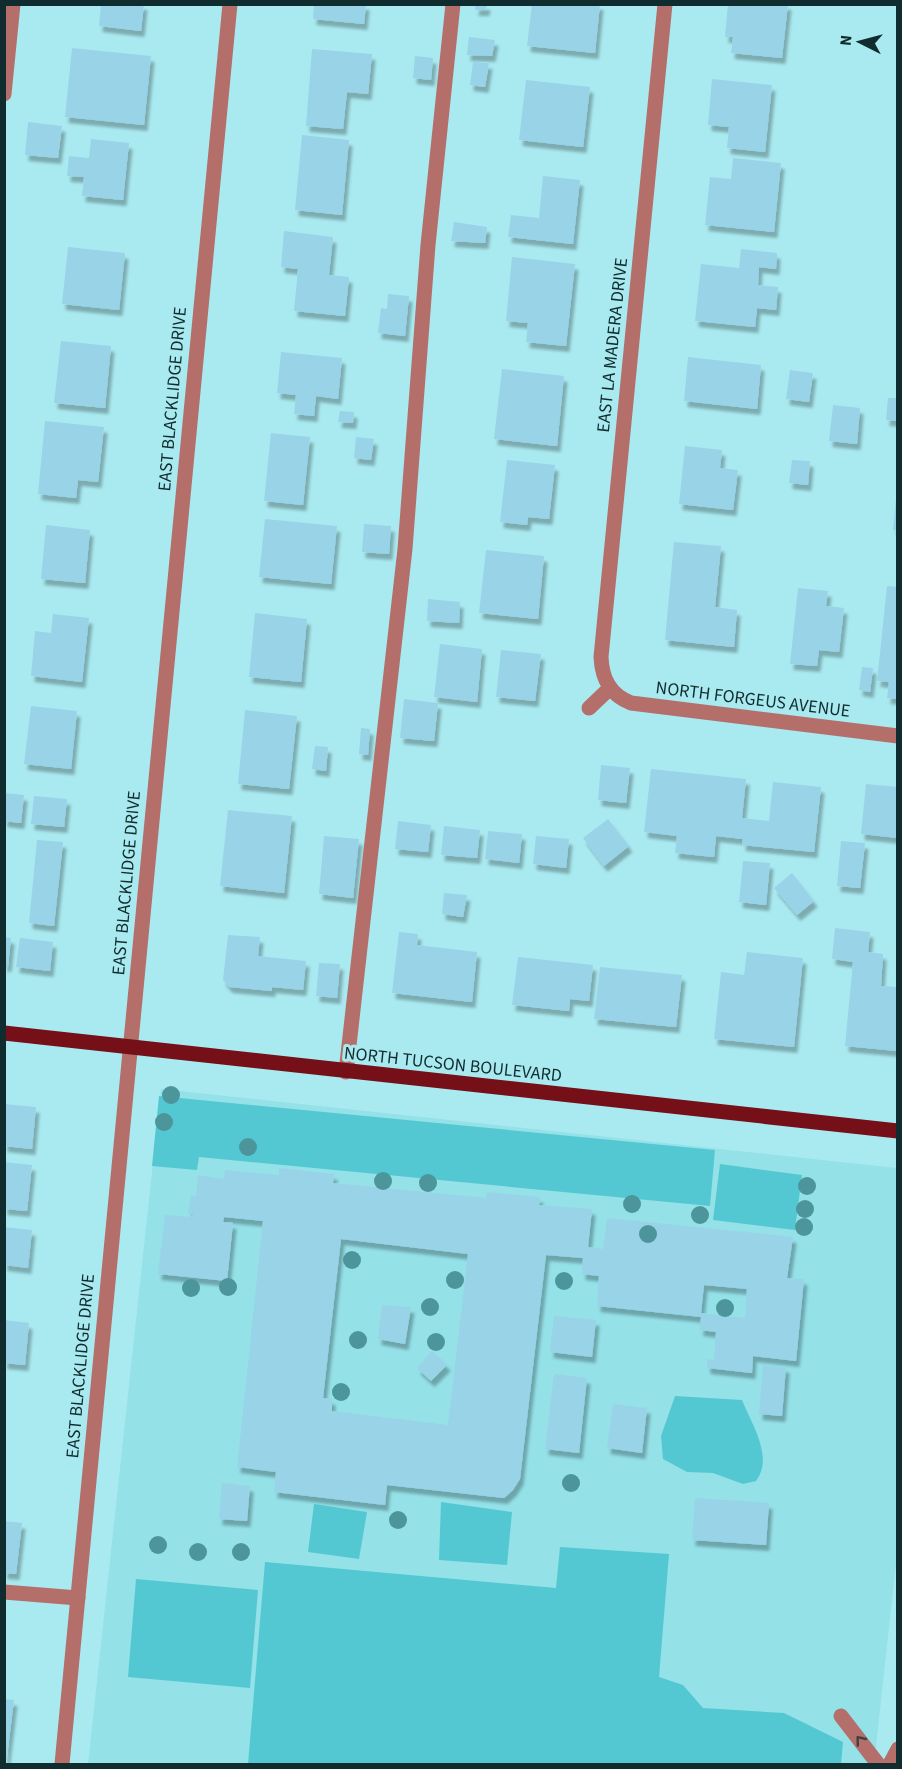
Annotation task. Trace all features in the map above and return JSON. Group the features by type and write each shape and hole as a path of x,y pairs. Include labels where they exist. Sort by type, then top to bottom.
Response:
{"main road":[{"name":"NORTH TUCSON BOULEVARD","path":"4,1033 129,1049 897,1131"}],"street":[{"path":"4,94 13,4"},
{"name":"EAST BLACKLIDGE DRIVE","path":"62,1764 230,4"},
{"path":"346,1072 405,549 428,245 453,4"},
{"name":"EAST LA MADERA DRIVE","path":"609,688 601,671 600,657 665,4"},
{"path":"589,708 609,688"},
{"name":"NORTH FORGEUS AVENUE","path":"609,688 620,699 631,702 897,736"},
{"path":"4,1592 78,1598"},
{"path":"841,1716 878,1764"},
{"path":"890,1764 897,1749"}],"shaded area":[{"path":"161,1089 897,1168 898,1546 874,1764 88,1764"},
{"path":"159,1096 715,1150 710,1206 199,1157 197,1170 152,1166"},
{"path":"720,1164 802,1175 795,1230 713,1220"},
{"path":"675,1396 742,1400 756,1430 762,1451 761,1472 756,1481 743,1484 713,1473 687,1472 663,1459 661,1436"},
{"path":"441,1502 512,1512 507,1565 439,1560"},
{"path":"314,1504 367,1512 359,1559 308,1552"},
{"path":"560,1547 669,1554 659,1677 683,1685 703,1708 784,1713 843,1742 841,1764 248,1764 265,1562 556,1588"},
{"path":"136,1579 258,1590 250,1688 128,1677"}],"building":[{"path":"101,4 144,4 141,31 99,26"},
{"path":"314,4 366,4 364,24 313,19"},
{"path":"476,4 487,4 486,10 475,10"},
{"path":"532,4 600,4 595,53 527,46"},
{"path":"728,4 788,4 782,58 731,53 733,37 725,37"},
{"path":"469,37 495,40 492,56 467,55"},
{"path":"72,48 151,56 144,125 65,117"},
{"path":"312,49 372,54 368,94 347,92 343,129 306,126"},
{"path":"415,56 433,58 431,80 413,78"},
{"path":"473,62 489,63 485,87 470,85"},
{"path":"712,79 772,85 765,152 727,148 729,127 708,125"},
{"path":"526,80 590,87 583,147 519,140"},
{"path":"28,122 62,126 58,158 25,155"},
{"path":"302,135 349,140 342,215 295,210"},
{"path":"91,139 129,143 123,200 82,196 84,177 67,176 69,156 89,158"},
{"path":"733,158 781,163 774,232 705,225 710,177 731,179"},
{"path":"543,176 580,180 573,244 508,237 511,215 539,218"},
{"path":"454,222 487,227 485,243 451,241"},
{"path":"284,231 333,237 329,275 349,277 345,316 294,311 298,269 281,267"},
{"path":"68,247 125,253 119,310 62,304"},
{"path":"741,249 777,253 776,269 759,267 758,285 778,287 776,310 757,308 755,327 695,321 701,264 739,268"},
{"path":"512,257 575,264 566,346 526,342 528,323 506,321"},
{"path":"388,294 409,296 405,336 378,333 381,308 387,309"},
{"path":"61,341 111,346 105,408 54,403"},
{"path":"281,352 342,358 338,399 316,396 314,416 294,414 296,395 277,393"},
{"path":"688,357 761,365 757,409 684,401"},
{"path":"502,369 564,376 557,446 494,439"},
{"path":"790,370 813,373 809,402 786,399"},
{"path":"888,398 898,398 898,421 886,420"},
{"path":"833,405 860,408 857,444 829,441"},
{"path":"340,411 354,412 353,423 338,422"},
{"path":"45,421 104,427 98,482 78,480 76,498 38,494"},
{"path":"271,433 310,437 303,505 264,501"},
{"path":"356,437 374,439 371,460 354,458"},
{"path":"685,446 722,450 720,468 738,470 733,510 679,504"},
{"path":"507,460 555,465 549,519 528,517 527,525 500,522"},
{"path":"792,460 810,461 808,485 789,483"},
{"path":"896,499 898,499 898,530 893,530"},
{"path":"265,519 337,526 331,584 259,577"},
{"path":"364,524 391,526 389,554 362,552"},
{"path":"46,525 90,530 85,583 41,579"},
{"path":"674,542 721,546 715,607 737,610 734,647 665,640"},
{"path":"486,550 544,556 538,619 479,613"},
{"path":"887,586 898,587 898,699 887,698 889,682 877,681"},
{"path":"798,588 828,591 826,606 844,608 839,652 819,650 817,666 790,664"},
{"path":"428,599 460,602 459,623 427,621"},
{"path":"255,613 307,619 301,682 249,677"},
{"path":"53,614 89,618 82,682 31,676 35,631 51,633"},
{"path":"440,644 482,649 477,702 434,697"},
{"path":"501,650 541,654 535,701 496,697"},
{"path":"862,667 873,668 870,692 859,690"},
{"path":"404,699 438,703 434,741 400,738"},
{"path":"31,706 77,711 71,769 24,764"},
{"path":"245,710 297,716 289,789 238,784"},
{"path":"361,728 370,729 368,755 359,754"},
{"path":"315,746 328,747 326,771 312,769"},
{"path":"601,765 630,768 626,803 598,800"},
{"path":"651,769 746,779 742,818 769,821 773,782 821,787 814,852 742,845 743,839 716,836 714,857 675,853 677,836 644,832"},
{"path":"866,784 898,787 898,838 861,834"},
{"path":"4,793 24,795 21,823 4,821"},
{"path":"34,796 67,799 64,827 31,824"},
{"path":"228,810 292,816 284,893 220,886"},
{"path":"608,819 629,846 604,866 583,838"},
{"path":"398,821 431,825 428,852 395,849"},
{"path":"444,826 480,830 477,858 441,855"},
{"path":"488,831 522,834 519,863 485,859"},
{"path":"324,836 359,839 353,898 319,894"},
{"path":"536,836 569,839 566,868 533,864"},
{"path":"37,840 63,842 54,926 29,923"},
{"path":"841,841 865,843 860,888 837,886"},
{"path":"743,861 770,863 766,905 739,902"},
{"path":"792,873 814,901 797,915 774,888"},
{"path":"444,893 467,895 463,917 442,914"},
{"path":"835,928 870,932 868,952 883,954 881,986 898,987 897,1051 845,1046 853,962 832,959"},
{"path":"399,932 418,934 417,945 477,952 472,1002 392,993"},
{"path":"228,935 260,937 258,956 306,961 303,990 272,987 272,991 229,987 223,980"},
{"path":"4,937 11,938 8,966 4,966"},
{"path":"20,938 53,942 50,971 16,967"},
{"path":"747,952 803,958 794,1047 714,1039 721,972 744,975"},
{"path":"518,957 593,965 589,1001 570,999 569,1011 512,1005"},
{"path":"319,963 340,964 337,998 316,996"},
{"path":"600,967 682,975 676,1027 594,1019"},
{"path":"4,1104 36,1107 32,1149 4,1146"},
{"path":"4,1162 32,1165 27,1211 4,1209"},
{"path":"279,1168 334,1174 333,1183 486,1198 487,1192 540,1197 539,1205 592,1209 588,1247 603,1249 607,1218 793,1237 787,1278 804,1279 796,1361 753,1356 752,1373 707,1368 707,1359 714,1360 716,1332 700,1330 701,1317 597,1306 599,1276 582,1274 583,1258 546,1255 520,1479 504,1498 387,1485 385,1505 274,1492 276,1472 237,1467 263,1221 224,1217 223,1222 233,1223 227,1281 158,1274 165,1215 192,1217 193,1214 188,1213 191,1195 196,1196 198,1175 224,1179 225,1170 279,1175","holes":["341,1239 468,1254 448,1425 332,1411 332,1399 323,1398","704,1285 747,1289 745,1318 701,1313"]},
{"path":"4,1227 32,1230 28,1268 4,1265"},
{"path":"382,1305 411,1307 405,1344 378,1339"},
{"path":"554,1316 596,1320 592,1357 550,1352"},
{"path":"4,1320 29,1323 25,1365 4,1363"},
{"path":"432,1351 447,1365 431,1381 417,1368"},
{"path":"763,1365 786,1367 782,1416 759,1414"},
{"path":"554,1374 587,1378 579,1453 545,1449"},
{"path":"613,1404 647,1408 642,1453 607,1448"},
{"path":"222,1483 250,1486 247,1521 219,1519"},
{"path":"695,1498 769,1503 766,1545 692,1540"},
{"path":"4,1521 22,1523 16,1574 4,1573"},
{"path":"4,1699 14,1700 6,1764 4,1764"}]}
